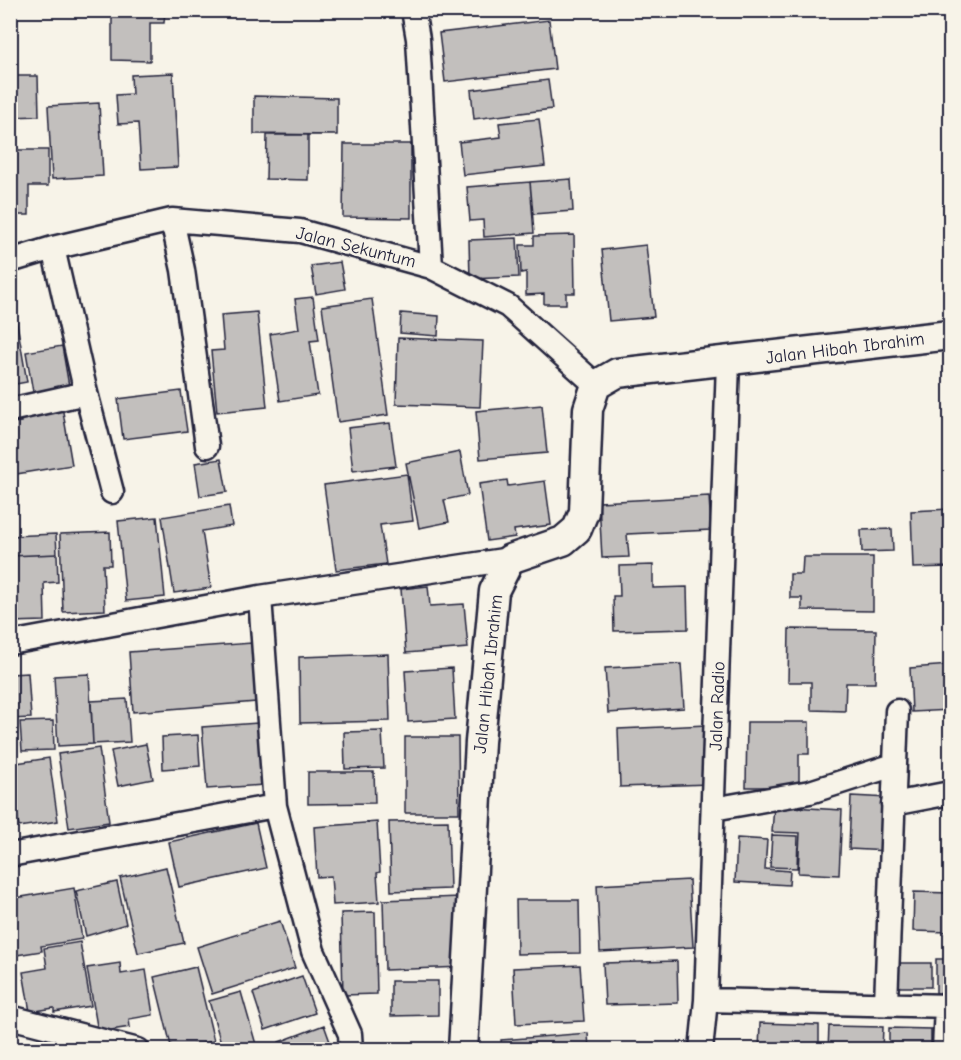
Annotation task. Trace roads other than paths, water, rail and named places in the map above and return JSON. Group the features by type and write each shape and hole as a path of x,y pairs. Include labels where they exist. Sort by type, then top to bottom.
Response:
{"street":[{"path":"413,10 418,39 431,267"},
{"path":"172,220 183,270 207,446"},
{"name":"Jalan Sekuntum","path":"10,261 53,248 172,220 300,231 431,267 508,306 596,385"},
{"path":"53,248 86,393 112,492"},
{"name":"Jalan Hibah Ibrahim","path":"596,385 617,373 728,362 951,334"},
{"name":"Jalan Radio","path":"701,1050 706,1000 728,362"},
{"path":"10,643 260,597 510,559 563,542 577,529 584,512 588,409 596,385"},
{"path":"10,410 86,393"},
{"name":"Jalan Hibah Ibrahim","path":"463,1050 480,742 494,591 510,559"},
{"path":"260,597 274,806 313,951 350,1034 351,1050"},
{"path":"886,1003 897,711"},
{"path":"713,809 810,792 894,765"},
{"path":"893,804 951,793"},
{"path":"10,855 274,806"},
{"path":"706,1000 948,1006 944,1050"},
{"path":"10,1017 138,1050"}]}
